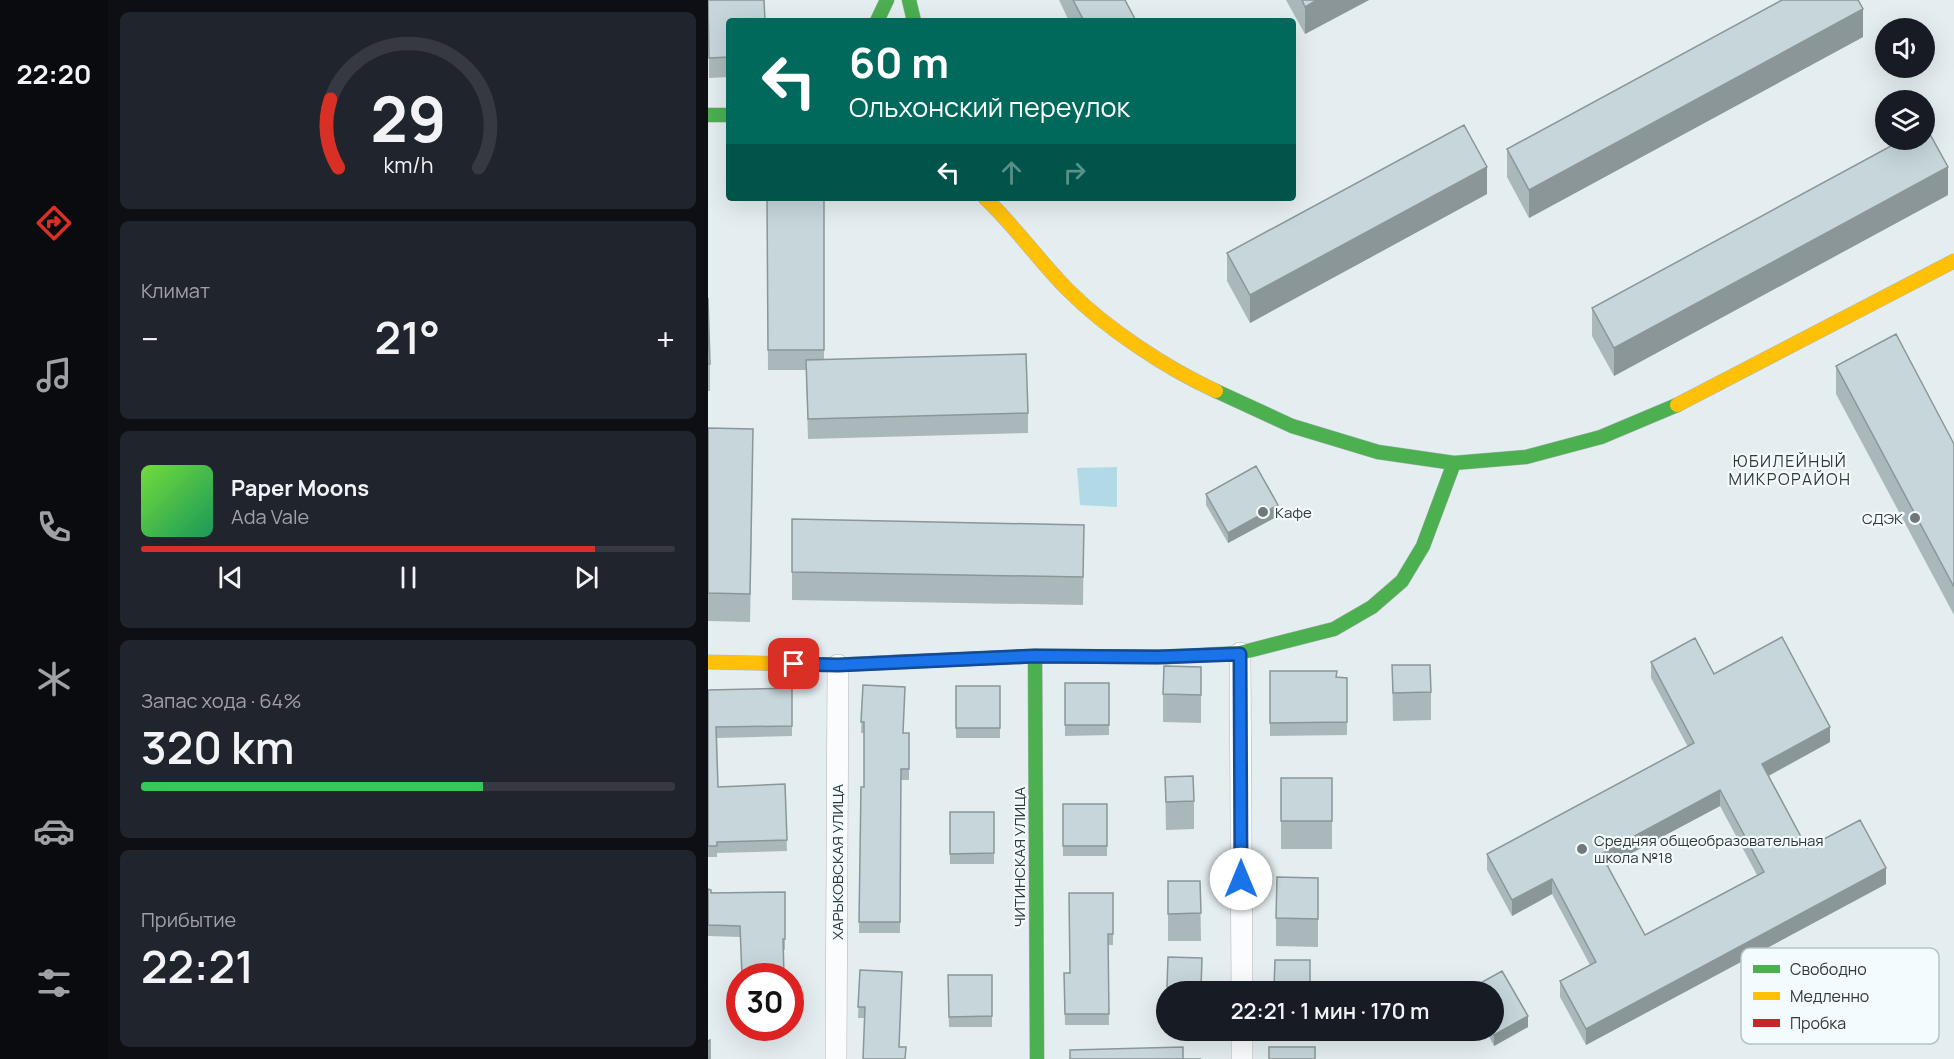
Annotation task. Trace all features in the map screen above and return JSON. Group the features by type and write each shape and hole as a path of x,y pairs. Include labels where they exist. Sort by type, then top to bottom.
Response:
{"street":[{"path":"878,18 887,0"},
{"path":"909,0 913,18"},
{"path":"708,115 726,115"},
{"path":"988,201 1068,290 1119,333 1196,382 1292,426 1378,452 1454,463 1526,456 1601,437 1684,402 1954,261"},
{"path":"994,201 1001,213"},
{"path":"708,662 838,665 1035,656 1157,657 1240,654 1334,629 1372,607 1401,581 1423,546 1454,463"},
{"path":"1240,654 1242,981"},
{"name":"ЧИТИНСКАЯ УЛИЦА","path":"1035,656 1037,1059"},
{"name":"ХАРЬКОВСКАЯ УЛИЦА","path":"836,1059 838,665"},
{"path":"1242,1041 1242,1059"}],"shaded area":[{"path":"1117,467 1117,507 1080,505 1077,468"}],"building":[{"path":"708,0 764,0 765,18 726,18 726,57 709,58"},
{"path":"1073,0 1125,0 1134,18 1082,18"},
{"path":"1302,0 1317,0 1305,7"},
{"path":"1782,0 1858,0 1863,9 1529,190 1507,149"},
{"path":"1464,125 1487,167 1250,295 1227,253"},
{"path":"1935,143 1948,167 1614,348 1592,308 1884,150 1935,150"},
{"path":"767,201 824,201 824,350 768,350"},
{"path":"708,298 710,364 708,364"},
{"path":"1896,334 1954,444 1954,587 1836,366"},
{"path":"1026,354 1028,413 808,419 806,360"},
{"path":"708,428 753,429 750,594 708,593"},
{"path":"1256,466 1278,505 1228,533 1206,494"},
{"path":"792,519 1084,525 1083,577 792,572"},
{"name":"Средняя общеобразовательная школа №18","path":"1782,637 1830,727 1762,764 1807,848 1860,820 1886,868 1586,1029 1560,981 1596,962 1552,879 1512,900 1487,854 1694,743 1651,662 1695,638 1714,674","holes":["1720,790 1764,872 1645,935 1601,854"]},
{"path":"1392,665 1430,665 1431,692 1393,693"},
{"path":"1164,666 1201,667 1201,695 1163,694"},
{"path":"1270,671 1337,671 1336,677 1347,678 1347,722 1270,723"},
{"path":"1065,683 1109,683 1109,725 1065,725"},
{"path":"863,685 905,687 903,733 909,733 909,769 901,769 900,922 859,922 861,787 864,787 864,722 861,722"},
{"path":"956,686 1000,686 1000,728 956,728"},
{"path":"792,688 792,726 716,727 718,787 785,784 787,840 717,842 717,846 708,846 708,690"},
{"path":"1193,776 1194,801 1166,802 1165,777"},
{"path":"1281,778 1332,778 1332,821 1281,821"},
{"path":"1063,804 1107,804 1107,846 1063,846"},
{"path":"950,812 994,812 994,853 950,854"},
{"path":"1277,877 1318,878 1318,919 1276,918"},
{"path":"1168,881 1200,881 1201,913 1168,914"},
{"path":"708,889 711,893 785,892 784,963 741,963 740,926 708,925"},
{"path":"1069,893 1113,893 1113,934 1108,934 1109,1014 1065,1014 1064,973 1070,973"},
{"path":"1168,957 1202,958 1201,981 1167,981"},
{"path":"1275,960 1310,960 1310,981 1274,981"},
{"path":"860,970 902,972 899,1047 906,1047 905,1059 863,1059 865,1007 858,1007"},
{"path":"1502,971 1528,1016 1504,1029 1504,981 1484,981"},
{"path":"948,975 992,975 992,1016 949,1017"},
{"path":"710,1040 710,1059 708,1059 708,1041"},
{"path":"1183,1047 1183,1059 1070,1059 1070,1050"},
{"path":"1269,1047 1315,1047 1315,1059 1269,1059"}],"traffic: fast":[{"path":"878,18 887,0"},
{"path":"909,0 913,18"},
{"path":"708,115 726,115"},
{"path":"1216,391 1292,426 1378,452 1454,463 1526,457 1601,437 1677,405"},
{"path":"1167,657 1240,653 1334,629 1372,607 1402,581 1423,546 1454,463"},
{"path":"1035,656 1037,1059"}],"traffic: slow":[{"path":"988,201 1057,279 1084,305 1138,347 1216,391"},
{"path":"1677,405 1954,261"},
{"path":"708,662 838,665 896,662"}],"traffic: jam":[{"path":"896,662 1035,656 1167,657"}],"place":[{"name":"Кафе","path":"1263,512"},
{"name":"СДЭК","path":"1915,518"},
{"name":"Средняя общеобразовательная школа №18","path":"1582,849"}],"district":[{"name":"ЮБИЛЕЙНЫЙ МИКРОРАЙОН","path":"1790,470"}],"route":[{"path":"794,664 838,665 1035,656 1157,657 1240,654 1241,879"}]}
